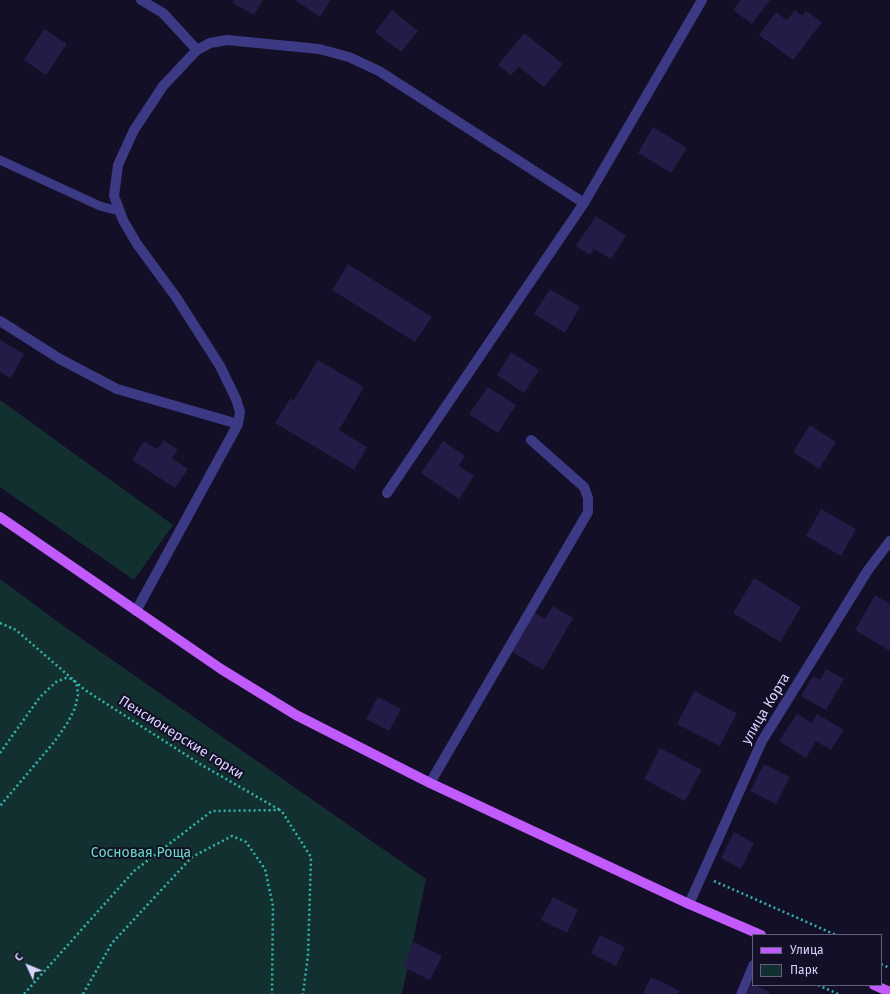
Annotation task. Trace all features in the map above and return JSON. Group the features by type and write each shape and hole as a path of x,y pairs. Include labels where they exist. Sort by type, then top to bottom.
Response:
{"main road":[{"path":"0,517 221,669 296,715 430,783 689,904 759,934"},
{"path":"876,986 890,992"}],"street":[{"path":"141,0 163,13 197,50"},
{"path":"387,494 584,203 702,0"},
{"path":"136,611 238,424 240,412 236,399 220,366 176,297 137,244 119,211 114,196 118,165 134,130 163,86 197,50 210,43 227,40 319,49 349,57 379,71 584,203"},
{"path":"0,321 60,359 117,389 238,424"},
{"path":"430,783 588,512 588,498 584,487 530,440"},
{"name":"улица Корта","path":"689,904 762,741 868,570 890,541"}],"lane":[{"path":"0,160 100,206 119,211"},
{"path":"741,994 752,967"}],"path":[{"name":"Пенсионерские горки","path":"0,623 16,630 85,690 200,764 281,810 311,857 308,955 303,994"},
{"path":"0,753 40,696 56,682 66,678 73,679 77,686 78,695 75,708 68,722 55,741 0,806"},
{"path":"24,994 134,871 212,811 281,810"},
{"path":"83,994 112,943 192,857 232,836 246,842 265,869 273,906 272,994"},
{"path":"701,875 834,934"},
{"path":"820,986 838,994"}],"green space":[{"path":"0,400 173,525 134,580 0,487"},
{"name":"Сосновая Роща","path":"0,579 65,627 426,879 402,994 0,994"}],"building":[{"path":"234,0 263,0 254,15 232,3"},
{"path":"295,0 331,0 320,17"},
{"path":"741,0 770,0 752,24 733,10"},
{"path":"392,10 418,31 401,52 375,32"},
{"path":"795,10 802,16 806,11 822,22 793,60 759,35 776,12 787,20"},
{"path":"44,29 67,44 46,75 24,60"},
{"path":"524,33 563,64 544,87 519,67 511,75 498,65"},
{"path":"653,127 687,148 671,173 638,153"},
{"path":"596,216 626,236 611,259 594,249 590,255 576,246"},
{"path":"348,264 432,317 415,342 332,290"},
{"path":"550,289 580,307 565,333 534,314"},
{"path":"0,340 24,354 11,378 0,372"},
{"path":"511,352 539,370 524,393 497,375"},
{"path":"318,360 364,387 339,430 367,447 354,470 275,423 290,399 294,400"},
{"path":"488,387 516,405 498,433 469,414"},
{"path":"810,425 836,442 819,469 793,452"},
{"path":"164,440 178,450 172,458 188,469 175,488 132,460 144,441 157,449"},
{"path":"443,441 465,456 459,466 474,476 459,499 421,473"},
{"path":"821,509 856,529 841,556 806,536"},
{"path":"754,578 801,607 780,642 733,613"},
{"path":"875,595 890,604 890,651 855,630"},
{"path":"553,606 573,618 543,670 512,652 535,613 545,619"},
{"path":"826,669 844,679 826,710 801,696 813,676 820,680"},
{"path":"694,691 737,713 720,746 677,724"},
{"path":"378,697 401,709 389,731 366,719"},
{"path":"797,714 812,723 817,714 844,730 831,750 816,741 806,758 779,741"},
{"path":"660,748 702,770 685,801 644,779"},
{"path":"764,764 790,777 776,804 750,791"},
{"path":"734,832 754,843 741,869 721,858"},
{"path":"553,897 578,910 567,933 541,920"},
{"path":"600,935 625,947 616,966 591,953"},
{"path":"414,942 442,956 430,980 403,967"},
{"path":"651,977 680,991 678,994 643,994"},
{"path":"750,983 752,986 757,986 770,992 769,994 745,994"}]}
